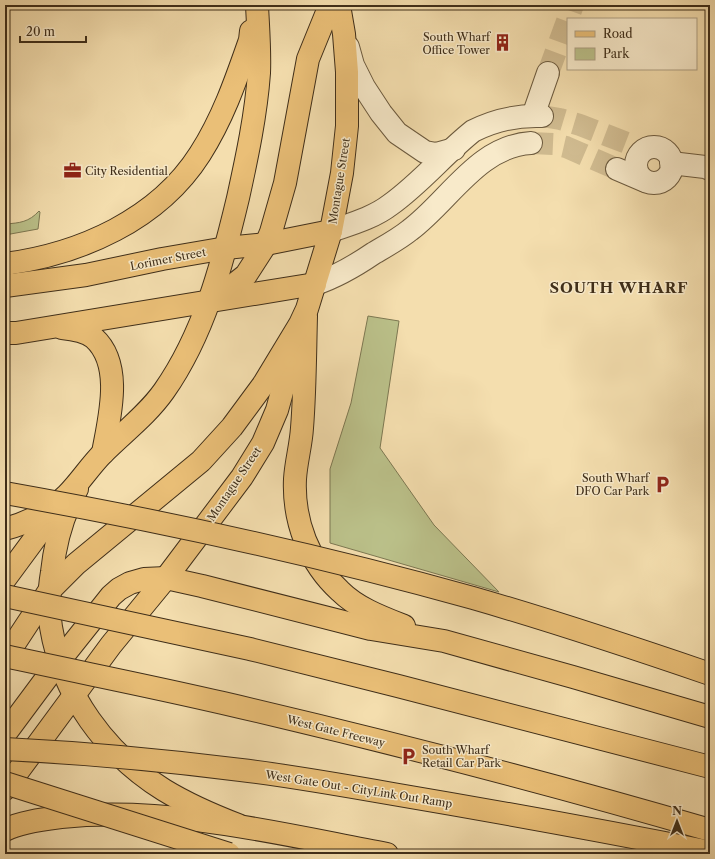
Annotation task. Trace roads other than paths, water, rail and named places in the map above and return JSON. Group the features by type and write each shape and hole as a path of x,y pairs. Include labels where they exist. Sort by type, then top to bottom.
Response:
{"main road":[{"path":"5,579 66,496 86,472 103,453 147,411 164,390 194,338 209,301 226,248 245,166 254,116 259,72 256,5"},
{"path":"5,264 36,259 71,249 106,235 130,222 151,206 183,176 199,154 231,95 250,40 256,5"},
{"path":"209,301 222,294 246,275 266,244 271,232 285,183 308,59 330,5"},
{"name":"Montague Street","path":"5,789 74,694 166,578 242,477 263,443 277,410 304,316 331,231 342,173 347,126 347,72 344,34 339,5"},
{"name":"Lorimer Street","path":"5,286 86,275 162,259 226,248 266,244 331,231"},
{"path":"5,333 16,333 314,284"},
{"path":"5,657 13,641 49,591 76,564 201,461 232,427 263,385 304,316"},
{"path":"304,316 302,429 295,479 296,508 301,529 310,552 323,572 340,592 359,606 382,617 444,641 710,717"},
{"path":"52,327 72,329 83,332 94,338 108,360 113,386 112,406 103,453"},
{"path":"86,472 72,497 62,524 54,554 49,591 51,626 60,660 74,694 99,734 134,768 163,789 197,809 238,825"},
{"path":"5,493 94,509 348,565 473,599 598,636 710,674"},
{"path":"5,529 40,515 66,496"},
{"path":"5,734 104,603 118,589 140,580 166,578 371,629 444,641"},
{"path":"5,596 250,649 710,767"},
{"name":"West Gate Freeway","path":"5,657 221,703 331,729 628,806 710,830"},
{"name":"West Gate Out - CityLink Out Ramp","path":"5,749 79,753 249,771 577,826 710,852"},
{"path":"5,784 229,854"},
{"path":"5,830 44,819 116,814 157,816 238,825 387,854"}],"street":[{"path":"344,34 353,65 364,87 381,113 398,133 425,152 436,154 454,149"},
{"path":"331,231 366,218 389,206 410,190 466,137 481,127 507,119 537,116 548,73"},
{"path":"314,284 342,273 410,230 477,166 490,156 524,143 531,143"},
{"path":"617,169 645,181 656,183 666,178 670,173 672,163 670,158 663,150 627,143"},
{"path":"645,181 638,174 636,164 639,154 652,147"},
{"path":"672,163 710,168"}],"tunnel":[{"path":"568,18 573,5"},
{"path":"548,73 567,21"},
{"path":"542,116 560,119 580,125 627,143"},
{"path":"531,143 553,144 566,147 617,169"}],"place":[{"name":"South Wharf Office Tower","path":"503,43"},
{"name":"City Residential","path":"72,171"},
{"name":"South Wharf DFO Car Park","path":"662,484"},
{"name":"South Wharf Retail Car Park","path":"409,756"}],"district":[{"name":"SOUTH WHARF","path":"619,288"}]}
